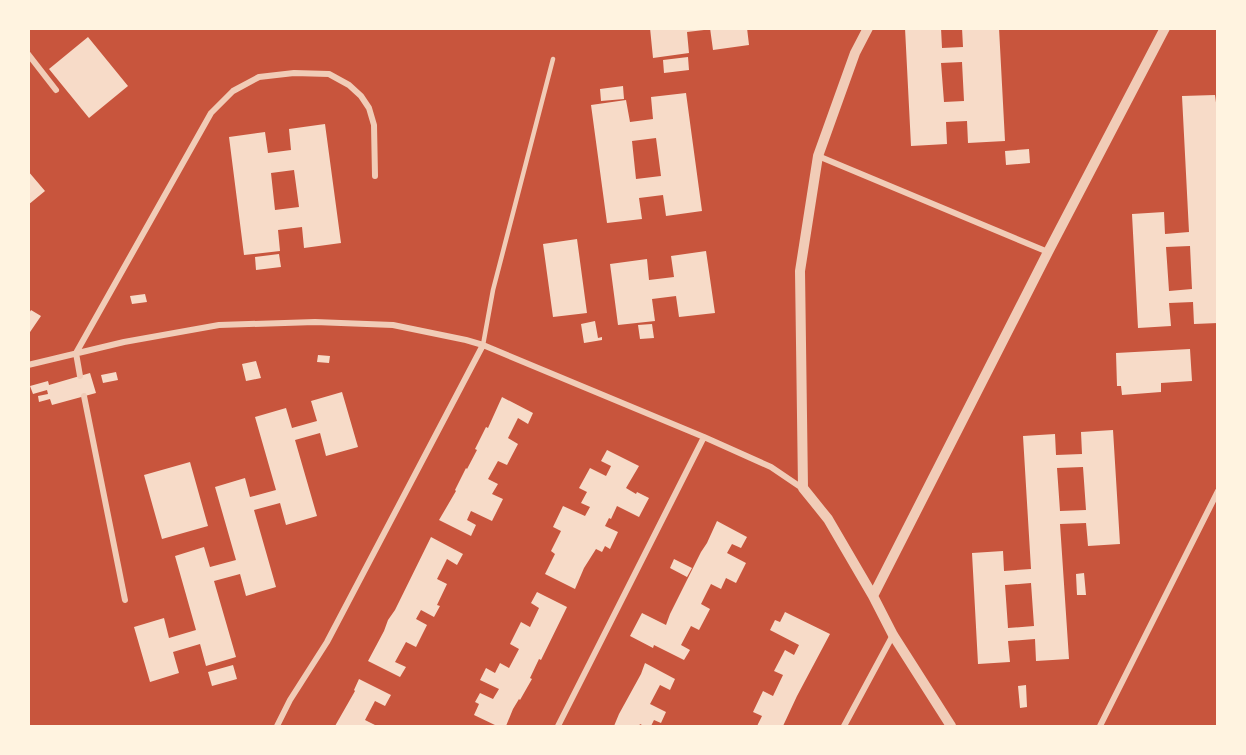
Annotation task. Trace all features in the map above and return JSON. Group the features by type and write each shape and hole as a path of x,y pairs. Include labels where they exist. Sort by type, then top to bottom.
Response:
{"street":[{"path":"803,488 800,271 818,156 855,53 868,28"},
{"path":"873,596 1165,28"},
{"path":"28,54 56,90"},
{"path":"80,376 76,353 211,113 234,90 259,77 294,73 329,74 349,85 361,96 369,108 374,125 375,176"},
{"path":"818,156 1048,252"},
{"path":"28,365 124,342 219,325 315,322 393,325 483,345 771,466 803,488 828,519 893,635 951,726"},
{"path":"277,726 290,700 327,642 483,345"},
{"path":"84,396 125,600"},
{"path":"558,726 704,437"},
{"path":"1100,726 1218,491"},
{"path":"844,726 893,635"}],"lane":[{"path":"483,345 493,290 553,59"}],"building":[{"path":"650,28 704,28 704,30 687,32 689,53 653,58"},
{"path":"710,28 747,28 749,45 713,50"},
{"path":"905,28 941,28 942,48 963,47 962,28 999,28 1005,141 968,143 967,121 946,122 947,144 911,146","holes":["962,62 964,101 944,102 941,63"]},
{"path":"88,37 128,86 89,118 49,69"},
{"path":"688,57 689,70 664,73 663,60"},
{"path":"623,86 624,99 601,101 600,89"},
{"path":"686,93 702,211 666,216 663,195 639,198 642,219 607,223 591,105 626,100 630,122 653,119 651,97","holes":["656,138 661,176 636,179 632,141"]},
{"path":"1215,95 1218,118 1218,323 1194,324 1193,302 1169,303 1171,326 1138,328 1132,214 1164,212 1165,234 1189,232 1182,96","holes":["1190,246 1192,289 1169,291 1166,247"]},
{"path":"325,124 341,243 304,248 302,227 278,230 280,251 244,255 229,137 265,132 268,153 291,150 289,129","holes":["294,170 299,207 275,210 271,173"]},
{"path":"1029,149 1030,163 1006,165 1005,151"},
{"path":"28,171 45,191 28,205"},
{"path":"577,239 587,313 553,317 543,244"},
{"path":"706,251 715,313 679,317 676,296 652,299 655,321 618,325 610,264 647,259 649,280 674,277 671,256"},
{"path":"279,254 281,267 256,270 255,257"},
{"path":"145,294 147,302 132,304 130,296"},
{"path":"31,310 41,316 28,335 28,315"},
{"path":"595,321 598,338 602,337 602,340 584,343 581,324"},
{"path":"652,324 654,338 640,339 638,325"},
{"path":"1190,349 1192,381 1161,383 1161,392 1122,395 1121,386 1117,386 1116,353"},
{"path":"318,355 330,356 329,363 317,362"},
{"path":"256,361 261,378 246,381 242,364"},
{"path":"116,372 118,380 103,383 101,375"},
{"path":"90,373 96,393 52,405 50,399 39,402 38,396 48,394 47,390 33,394 30,386 48,381 49,385"},
{"path":"342,392 358,447 326,456 320,433 295,440 317,516 286,525 280,503 254,510 276,587 246,596 240,574 214,581 236,657 206,666 200,644 173,652 179,673 150,682 134,627 164,618 169,638 196,630 175,556 204,547 210,567 236,560 215,487 245,478 250,497 276,490 255,417 286,408 292,428 317,421 311,401"},
{"path":"502,397 533,413 528,424 518,418 508,438 518,444 507,465 498,461 488,479 498,484 492,494 503,499 492,521 471,511 467,520 476,525 471,536 439,520 477,450 475,449 486,427 488,428"},
{"path":"1113,430 1120,544 1088,546 1086,523 1060,524 1069,659 1036,661 1035,639 1008,641 1010,662 978,664 972,553 1003,551 1004,571 1031,569 1023,436 1055,434 1056,455 1082,454 1081,432","holes":["1083,467 1086,510 1060,511 1057,468","1031,583 1034,626 1008,628 1005,585"]},
{"path":"607,450 639,466 626,488 649,498 639,517 617,506 605,526 618,532 610,549 605,546 602,552 596,549 575,589 545,574 555,554 551,551 561,531 553,527 563,506 585,516 590,507 581,503 587,492 579,488 590,468 606,476 611,466 601,461"},
{"path":"190,462 208,526 162,539 144,475"},
{"path":"717,521 747,537 741,548 732,544 727,553 746,563 736,583 726,578 721,589 711,584 701,604 710,609 699,630 691,626 681,645 690,650 684,660 630,636 642,613 666,625"},
{"path":"431,537 463,554 457,565 447,559 437,579 447,584 434,617 421,610 416,619 427,625 416,647 406,642 395,662 406,667 400,677 368,661"},
{"path":"674,559 692,568 687,577 670,568"},
{"path":"1084,573 1086,595 1077,595 1076,574"},
{"path":"537,592 567,607 506,726 497,726 474,715 479,704 475,702 480,693 493,699 499,689 480,680 486,668 495,673 500,663 509,668 519,649 510,644 521,622 530,627 539,608 531,603"},
{"path":"785,612 830,634 783,726 757,726 762,716 753,712 763,691 773,696 783,675 774,671 785,650 794,655 799,645 770,630 775,620 780,622"},
{"path":"645,663 675,679 670,690 660,685 650,704 666,712 661,723 654,720 651,726 640,724 639,726 614,726 641,674"},
{"path":"233,665 237,679 212,686 208,672"},
{"path":"359,679 391,695 385,706 375,701 365,720 377,726 335,726 355,691"},
{"path":"1026,685 1027,707 1020,708 1018,686"}]}
